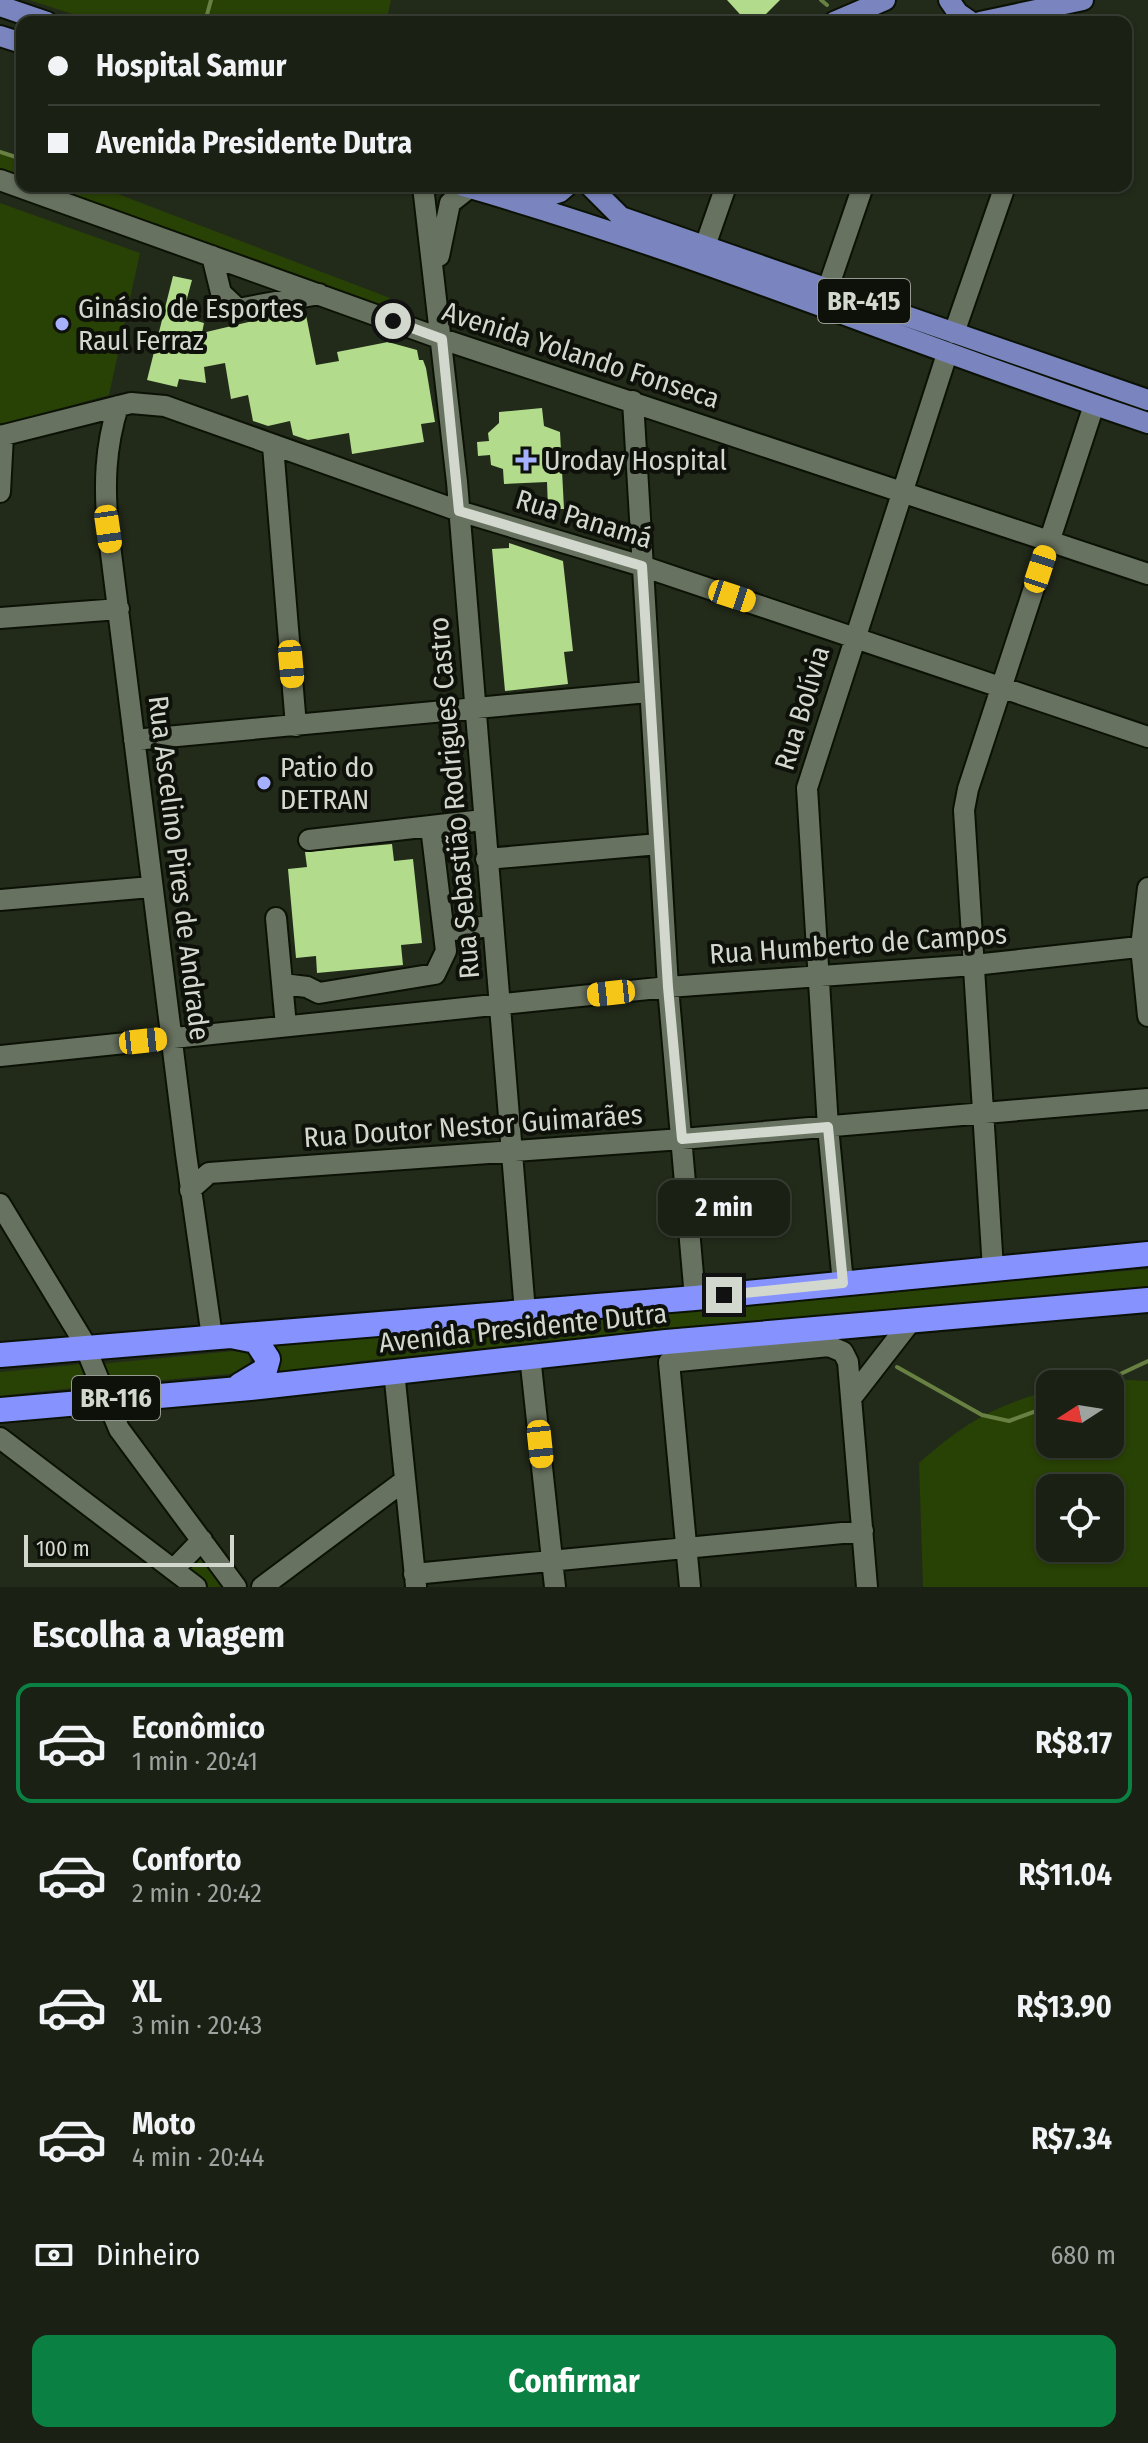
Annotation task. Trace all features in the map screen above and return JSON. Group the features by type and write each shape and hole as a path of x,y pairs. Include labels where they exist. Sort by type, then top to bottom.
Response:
{"highway":[{"name":"Avenida Presidente Dutra","path":"1,1355 695,1298 1148,1254"},
{"name":"Avenida Presidente Dutra","path":"3,1409 530,1356 1148,1300"},
{"path":"219,1336 256,1341 268,1359 265,1370 257,1378 223,1388"}],"main road":[{"path":"848,16 885,0"},
{"path":"949,0 962,16"},
{"path":"1055,14 1083,0"},
{"path":"2,4 32,16"},
{"path":"485,192 526,203 1148,423"},
{"path":"526,203 560,192"},
{"name":"BR-415","path":"596,192 621,217 1148,400"}],"street":[{"name":"Avenida Yolando Fonseca","path":"33,192 442,339 1148,574"},
{"name":"Rua Sebastião Rodrigues Castro","path":"424,192 459,511 525,1312"},
{"name":"Rua Sebastião Rodrigues Castro","path":"435,280 450,203 461,192"},
{"path":"705,246 724,192"},
{"path":"828,288 861,192"},
{"path":"954,333 1003,192"},
{"path":"212,256 221,293 228,304 238,309 319,294"},
{"name":"Rua Bolívia","path":"843,1283 828,1127 807,788 947,354"},
{"path":"633,401 668,987 695,1298"},
{"name":"Rua Panamá","path":"1,435 118,406 146,403 165,406 459,511 642,566 1148,737"},
{"path":"993,1269 964,810 968,789 1094,405"},
{"name":"Rua Ascelino Pires de Andrade","path":"118,406 108,439 104,483 190,1190 219,1336"},
{"path":"0,492 1,435"},
{"path":"273,446 296,726"},
{"path":"0,618 119,609"},
{"path":"134,740 648,692"},
{"path":"309,840 483,820"},
{"path":"283,984 307,987 319,993 435,974 446,951 431,827"},
{"path":"486,859 659,844"},
{"path":"0,900 151,887"},
{"path":"1148,888 1145,947 1148,1016"},
{"path":"276,918 286,1026"},
{"path":"444,931 492,926"},
{"name":"Rua Humberto de Campos","path":"0,1056 668,987 974,965 1145,947"},
{"name":"Rua Doutor Nestor Guimarães","path":"190,1190 209,1173 682,1139 1148,1099"},
{"path":"0,1204 86,1349 119,1429 236,1587"},
{"path":"852,1397 911,1321"},
{"path":"690,1587 668,1365 671,1360 829,1346 843,1352 848,1362 867,1587"},
{"path":"530,1356 555,1587"},
{"path":"394,1371 415,1580 552,1560 863,1531"},
{"path":"0,1438 196,1587"},
{"path":"262,1587 404,1481"},
{"path":"174,1569 202,1540"}],"green space":[{"path":"29,0 391,0 387,16 78,16"},
{"path":"0,150 16,156 16,178 0,172"},
{"path":"56,192 113,192 390,298 387,308"},
{"name":"Ginásio de Esportes Raul Ferraz","path":"0,203 140,253 109,395 0,425"},
{"path":"1148,1269 1148,1289 625,1333 360,1361 269,1380 267,1338 356,1334"},
{"path":"234,1351 249,1354 251,1368 230,1374 107,1385 100,1364"},
{"path":"83,1364 91,1386 0,1396 0,1372"},
{"path":"1124,1380 1148,1381 1148,1587 923,1587 919,1463 980,1418 1036,1395 1036,1458 1124,1458"},
{"path":"199,1557 207,1557 228,1587 204,1587 187,1569"}],"building":[{"path":"727,0 780,0 764,16 742,16"},
{"path":"173,276 192,280 182,317 204,323 202,333 274,316 275,321 306,315 316,365 339,361 337,352 388,342 417,350 419,360 423,360 426,368 435,422 421,424 424,442 352,454 349,433 308,440 293,435 290,421 268,426 253,421 248,395 231,399 225,363 204,367 206,383 179,379 177,387 147,380"},
{"name":"Uroday Hospital","path":"542,408 544,426 560,432 564,509 548,509 547,482 504,484 503,469 491,465 490,455 478,456 477,442 489,441 488,433 499,423 499,412"},
{"path":"509,543 563,561 573,651 564,652 568,684 505,691 492,549 509,548"},
{"path":"392,844 394,861 413,859 422,943 401,945 403,965 317,973 316,956 296,958 288,869 307,867 305,852"}],"waterway":[{"path":"207,16 211,0"},
{"path":"821,0 827,5"},
{"path":"0,152 16,157"},
{"path":"1124,1372 1148,1361"},
{"path":"897,1367 982,1415 1009,1421 1036,1411"}],"place":[{"name":"Ginásio de Esportes Raul Ferraz","path":"62,324"},
{"name":"Uroday Hospital","path":"526,460"},
{"name":"Patio do DETRAN","path":"264,783"}],"route":[{"path":"393,321 442,339 459,511 642,566 668,987 682,1139 828,1127 843,1283 724,1295"}]}
